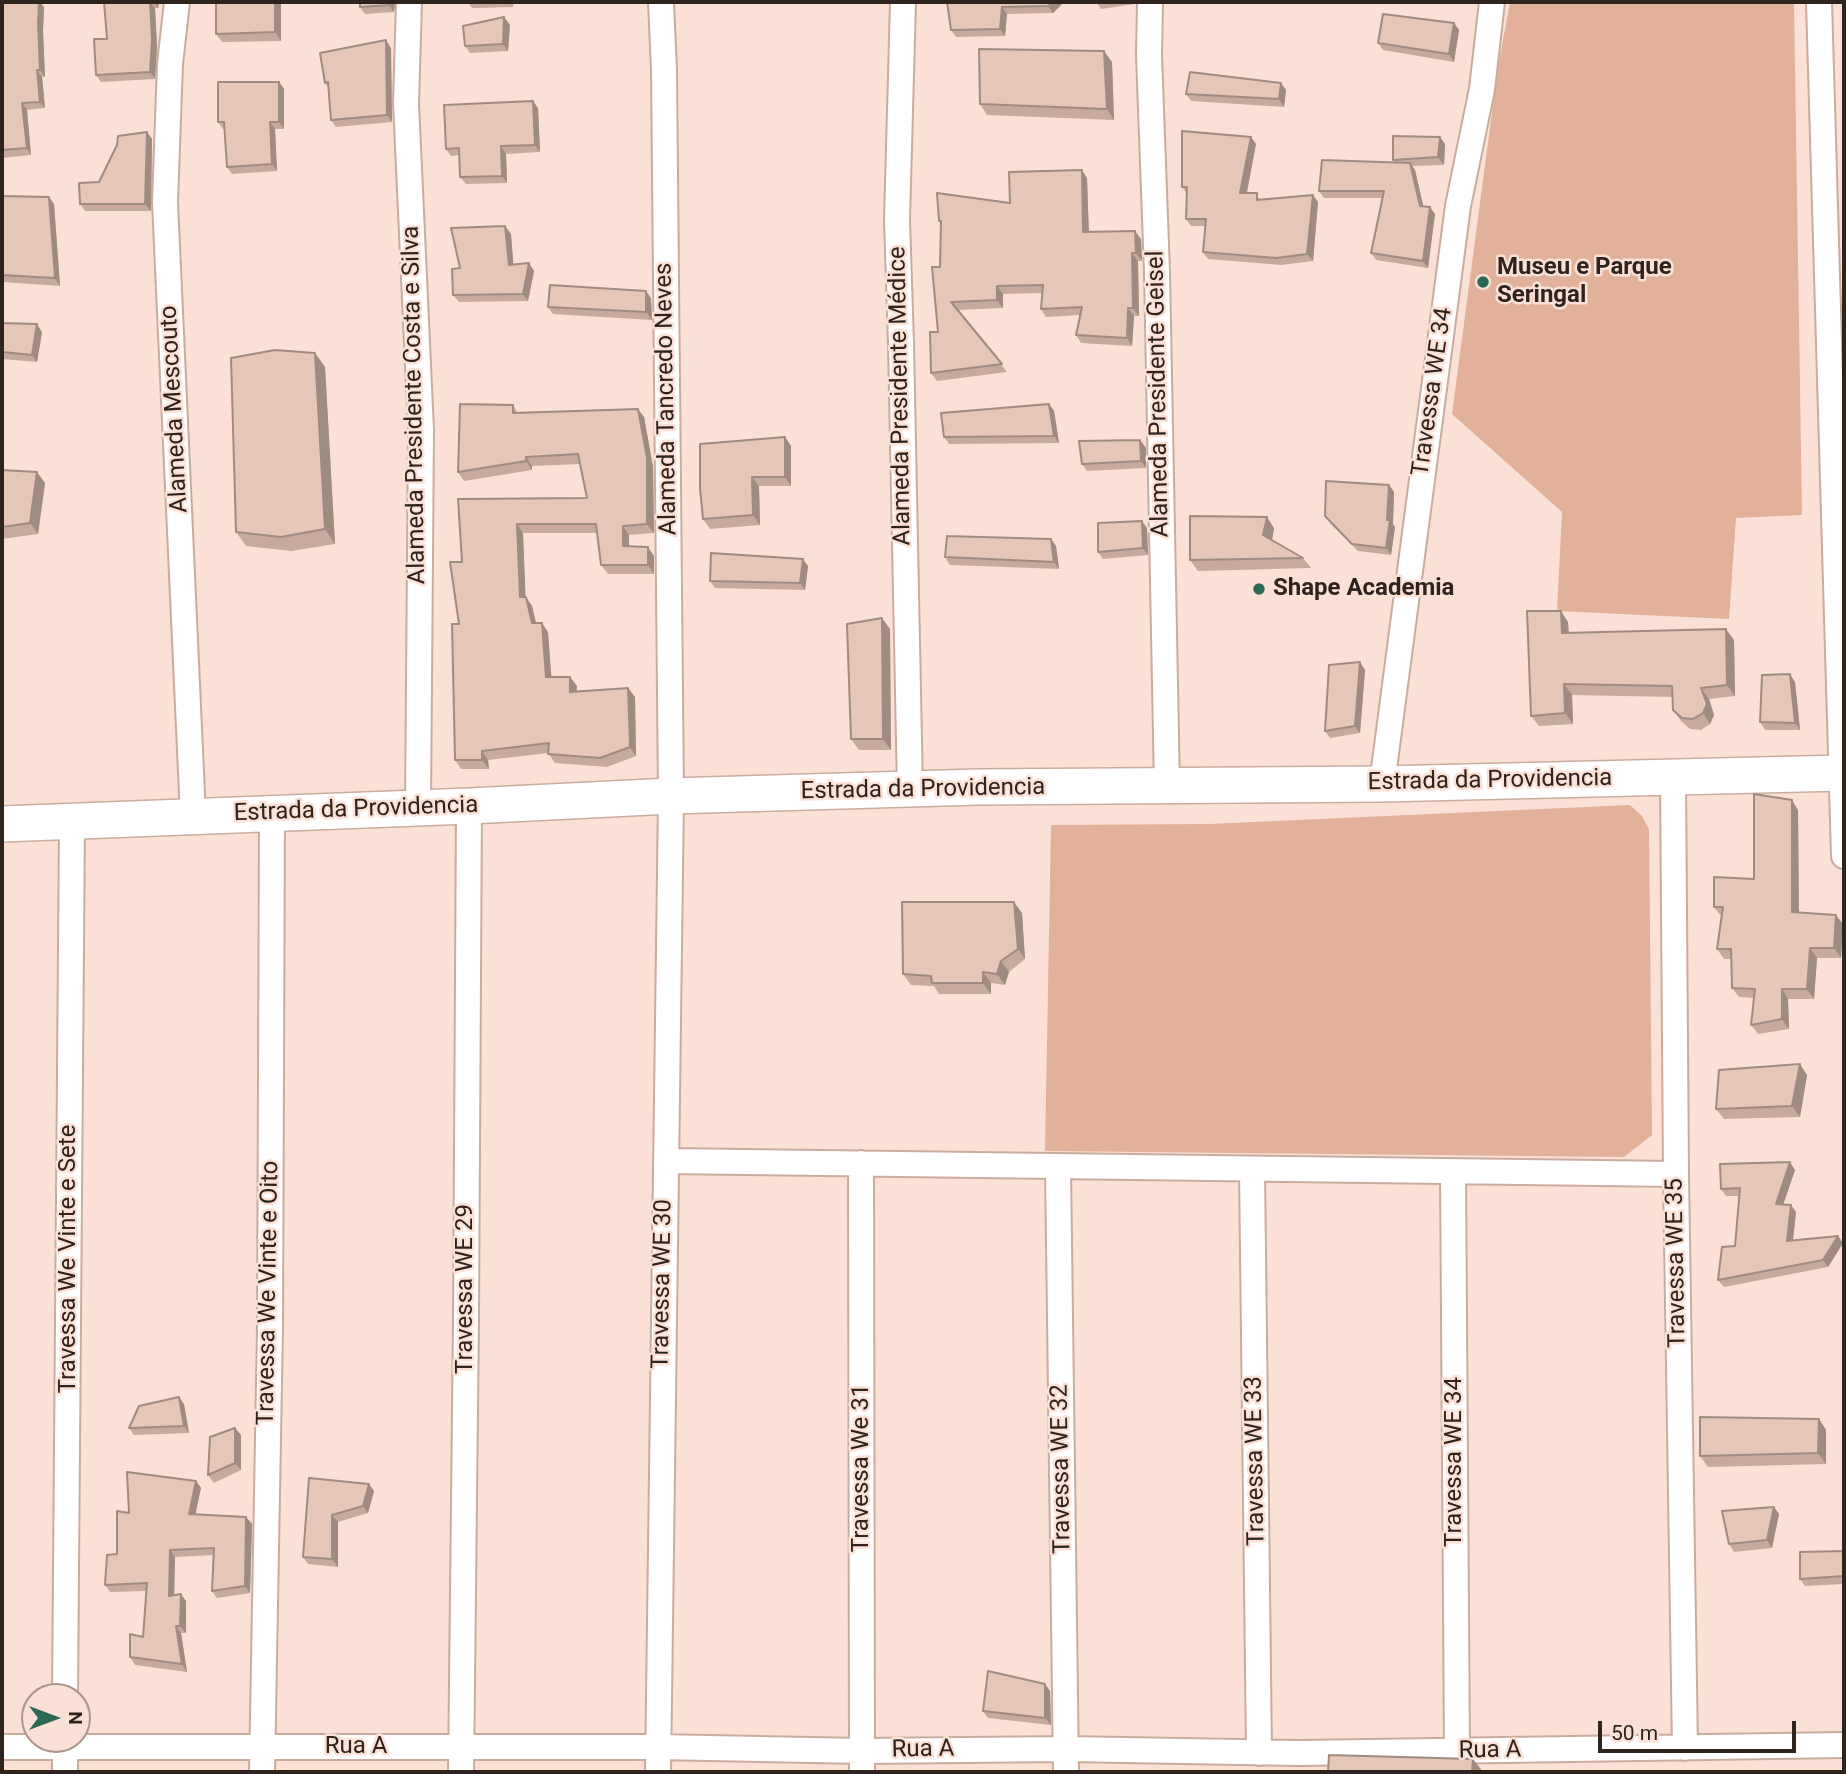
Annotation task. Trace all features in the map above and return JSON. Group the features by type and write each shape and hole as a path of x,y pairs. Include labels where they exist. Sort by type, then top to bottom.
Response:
{"main road":[{"name":"Estrada da Providencia","path":"2,824 671,796 978,787 1382,784 1844,773"}],"street":[{"name":"Alameda Mescouto","path":"177,2 170,64 165,202 193,816"},
{"name":"Alameda Presidente Costa e Silva","path":"409,2 406,103 421,430 418,808"},
{"name":"Alameda Tancredo Neves","path":"661,2 671,796"},
{"name":"Alameda Presidente Médice","path":"903,2 897,220 910,790"},
{"name":"Alameda Presidente Geisel","path":"1150,2 1149,55 1157,272 1167,787"},
{"name":"Travessa WE 34","path":"1382,784 1457,218 1482,89 1492,2"},
{"path":"1819,2 1844,773 1844,856"},
{"name":"Travessa WE 35","path":"1673,778 1685,1748"},
{"name":"Travessa WE 30","path":"658,1772 671,796"},
{"name":"Travessa WE 29","path":"461,1772 467,1306 469,806"},
{"name":"Travessa We Vinte e Oito","path":"262,1772 270,1327 272,814"},
{"name":"Travessa We Vinte e Sete","path":"65,1683 72,821"},
{"path":"666,1161 1676,1174"},
{"name":"Travessa We 31","path":"861,1163 862,1762"},
{"name":"Travessa WE 32","path":"1058,1166 1066,1760"},
{"name":"Travessa WE 33","path":"1252,1169 1259,1753"},
{"name":"Travessa WE 34","path":"1453,1172 1457,1752"},
{"name":"Rua A","path":"91,1744 261,1747 658,1747 862,1762 1066,1760 1259,1753 1844,1745"},
{"name":"Rua A","path":"2,1746 21,1745"},
{"path":"65,1753 65,1772"}],"shaded area":[{"path":"1510,2 1794,2 1802,515 1736,518 1729,619 1557,611 1562,512 1452,414 1498,67"},
{"path":"1630,805 1642,816 1649,829 1652,1135 1624,1157 1045,1151 1051,825 1209,824"}],"building":[{"path":"2,2 39,2 40,70 37,70 40,102 22,103 27,148 2,150"},
{"path":"104,2 150,2 150,72 96,75 94,39 107,39"},
{"path":"216,2 275,2 275,32 216,34"},
{"path":"360,2 389,2 389,5 360,7"},
{"path":"947,2 1052,2 1048,6 1002,7 1000,29 951,30"},
{"path":"1383,14 1454,23 1449,54 1378,43"},
{"path":"504,17 503,44 465,46 463,26"},
{"path":"386,40 387,115 331,120 328,82 325,83 320,53"},
{"path":"979,49 1104,51 1107,109 980,104"},
{"path":"1190,72 1281,83 1279,99 1186,94"},
{"path":"218,82 279,82 279,122 270,122 272,164 227,167 224,122 218,122"},
{"path":"533,101 535,145 501,146 502,176 460,177 459,148 446,149 444,105"},
{"path":"1182,131 1251,137 1240,193 1257,193 1257,200 1313,195 1307,254 1276,258 1203,252 1206,219 1186,219 1187,187 1182,187"},
{"path":"147,132 145,204 80,204 79,183 99,182 117,145 118,136"},
{"path":"1393,136 1440,137 1438,157 1393,160"},
{"path":"1322,160 1410,163 1420,206 1430,207 1423,261 1371,253 1384,191 1319,191"},
{"path":"1082,170 1083,232 1135,231 1136,253 1132,253 1133,308 1128,308 1127,338 1076,335 1082,307 1041,309 1043,285 997,286 997,300 951,302 1002,364 931,373 930,332 938,332 932,267 940,267 941,221 937,193 1010,203 1009,172"},
{"path":"2,196 49,197 55,278 2,275"},
{"path":"505,226 509,265 529,263 523,294 453,295 452,269 460,268 451,228"},
{"path":"550,285 646,291 646,312 548,307"},
{"path":"2,323 37,324 32,355 2,352"},
{"path":"275,350 315,353 325,529 281,537 236,532 231,358"},
{"path":"460,404 513,405 513,413 638,409 647,458 647,524 623,526 623,546 648,547 648,565 601,565 596,524 517,524 520,597 526,597 532,623 542,623 546,677 570,677 570,692 628,688 630,747 600,758 548,754 549,743 482,751 482,760 455,760 452,624 459,624 450,562 462,562 458,499 587,498 578,454 526,457 526,461 458,472"},
{"path":"1049,404 1054,436 944,437 941,413"},
{"path":"785,437 785,477 752,477 753,515 703,519 700,444"},
{"path":"1140,440 1141,461 1082,464 1079,441"},
{"path":"2,470 37,472 30,523 2,527"},
{"path":"1326,481 1389,485 1387,520 1390,520 1386,548 1352,544 1325,516"},
{"path":"1190,516 1267,517 1263,535 1303,558 1190,560"},
{"path":"1142,521 1143,548 1098,552 1098,523"},
{"path":"947,536 1051,539 1054,562 945,557"},
{"path":"711,553 803,559 800,583 710,581"},
{"path":"1527,611 1561,611 1562,633 1726,629 1727,685 1701,688 1707,704 1703,713 1693,719 1682,718 1673,710 1672,686 1564,684 1565,713 1531,716"},
{"path":"882,618 883,739 851,739 847,624"},
{"path":"1360,662 1355,726 1325,731 1329,665"},
{"path":"1790,674 1795,723 1760,722 1762,675"},
{"path":"1754,794 1792,800 1792,912 1836,915 1834,948 1810,948 1807,989 1782,989 1782,1019 1751,1025 1755,989 1732,988 1731,949 1717,949 1723,907 1714,907 1714,877 1754,879"},
{"path":"902,902 1014,902 1018,949 1001,961 997,974 983,972 983,983 932,983 931,976 903,974"},
{"path":"1800,1064 1792,1106 1716,1109 1719,1070"},
{"path":"1790,1162 1776,1204 1791,1205 1787,1241 1838,1236 1823,1260 1718,1280 1722,1247 1735,1246 1740,1188 1721,1189 1720,1164"},
{"path":"179,1397 184,1426 129,1428 139,1406"},
{"path":"1700,1417 1819,1419 1818,1453 1700,1456"},
{"path":"235,1428 235,1463 208,1475 210,1437"},
{"path":"127,1472 196,1481 189,1514 246,1517 245,1586 212,1591 214,1548 170,1550 169,1596 181,1594 180,1626 176,1626 182,1664 130,1657 130,1634 143,1637 147,1583 105,1585 107,1555 117,1554 117,1511 129,1513"},
{"path":"309,1478 369,1484 363,1506 332,1515 332,1559 303,1557"},
{"path":"1774,1507 1767,1540 1729,1544 1722,1511"},
{"path":"1844,1551 1844,1576 1800,1579 1800,1552"},
{"path":"988,1671 1045,1684 1045,1718 983,1711"},
{"path":"1329,1755 1473,1759 1472,1772 1328,1772"}],"place":[{"name":"Museu e Parque Seringal","path":"1483,282"},
{"name":"Shape Academia","path":"1259,589"}]}
